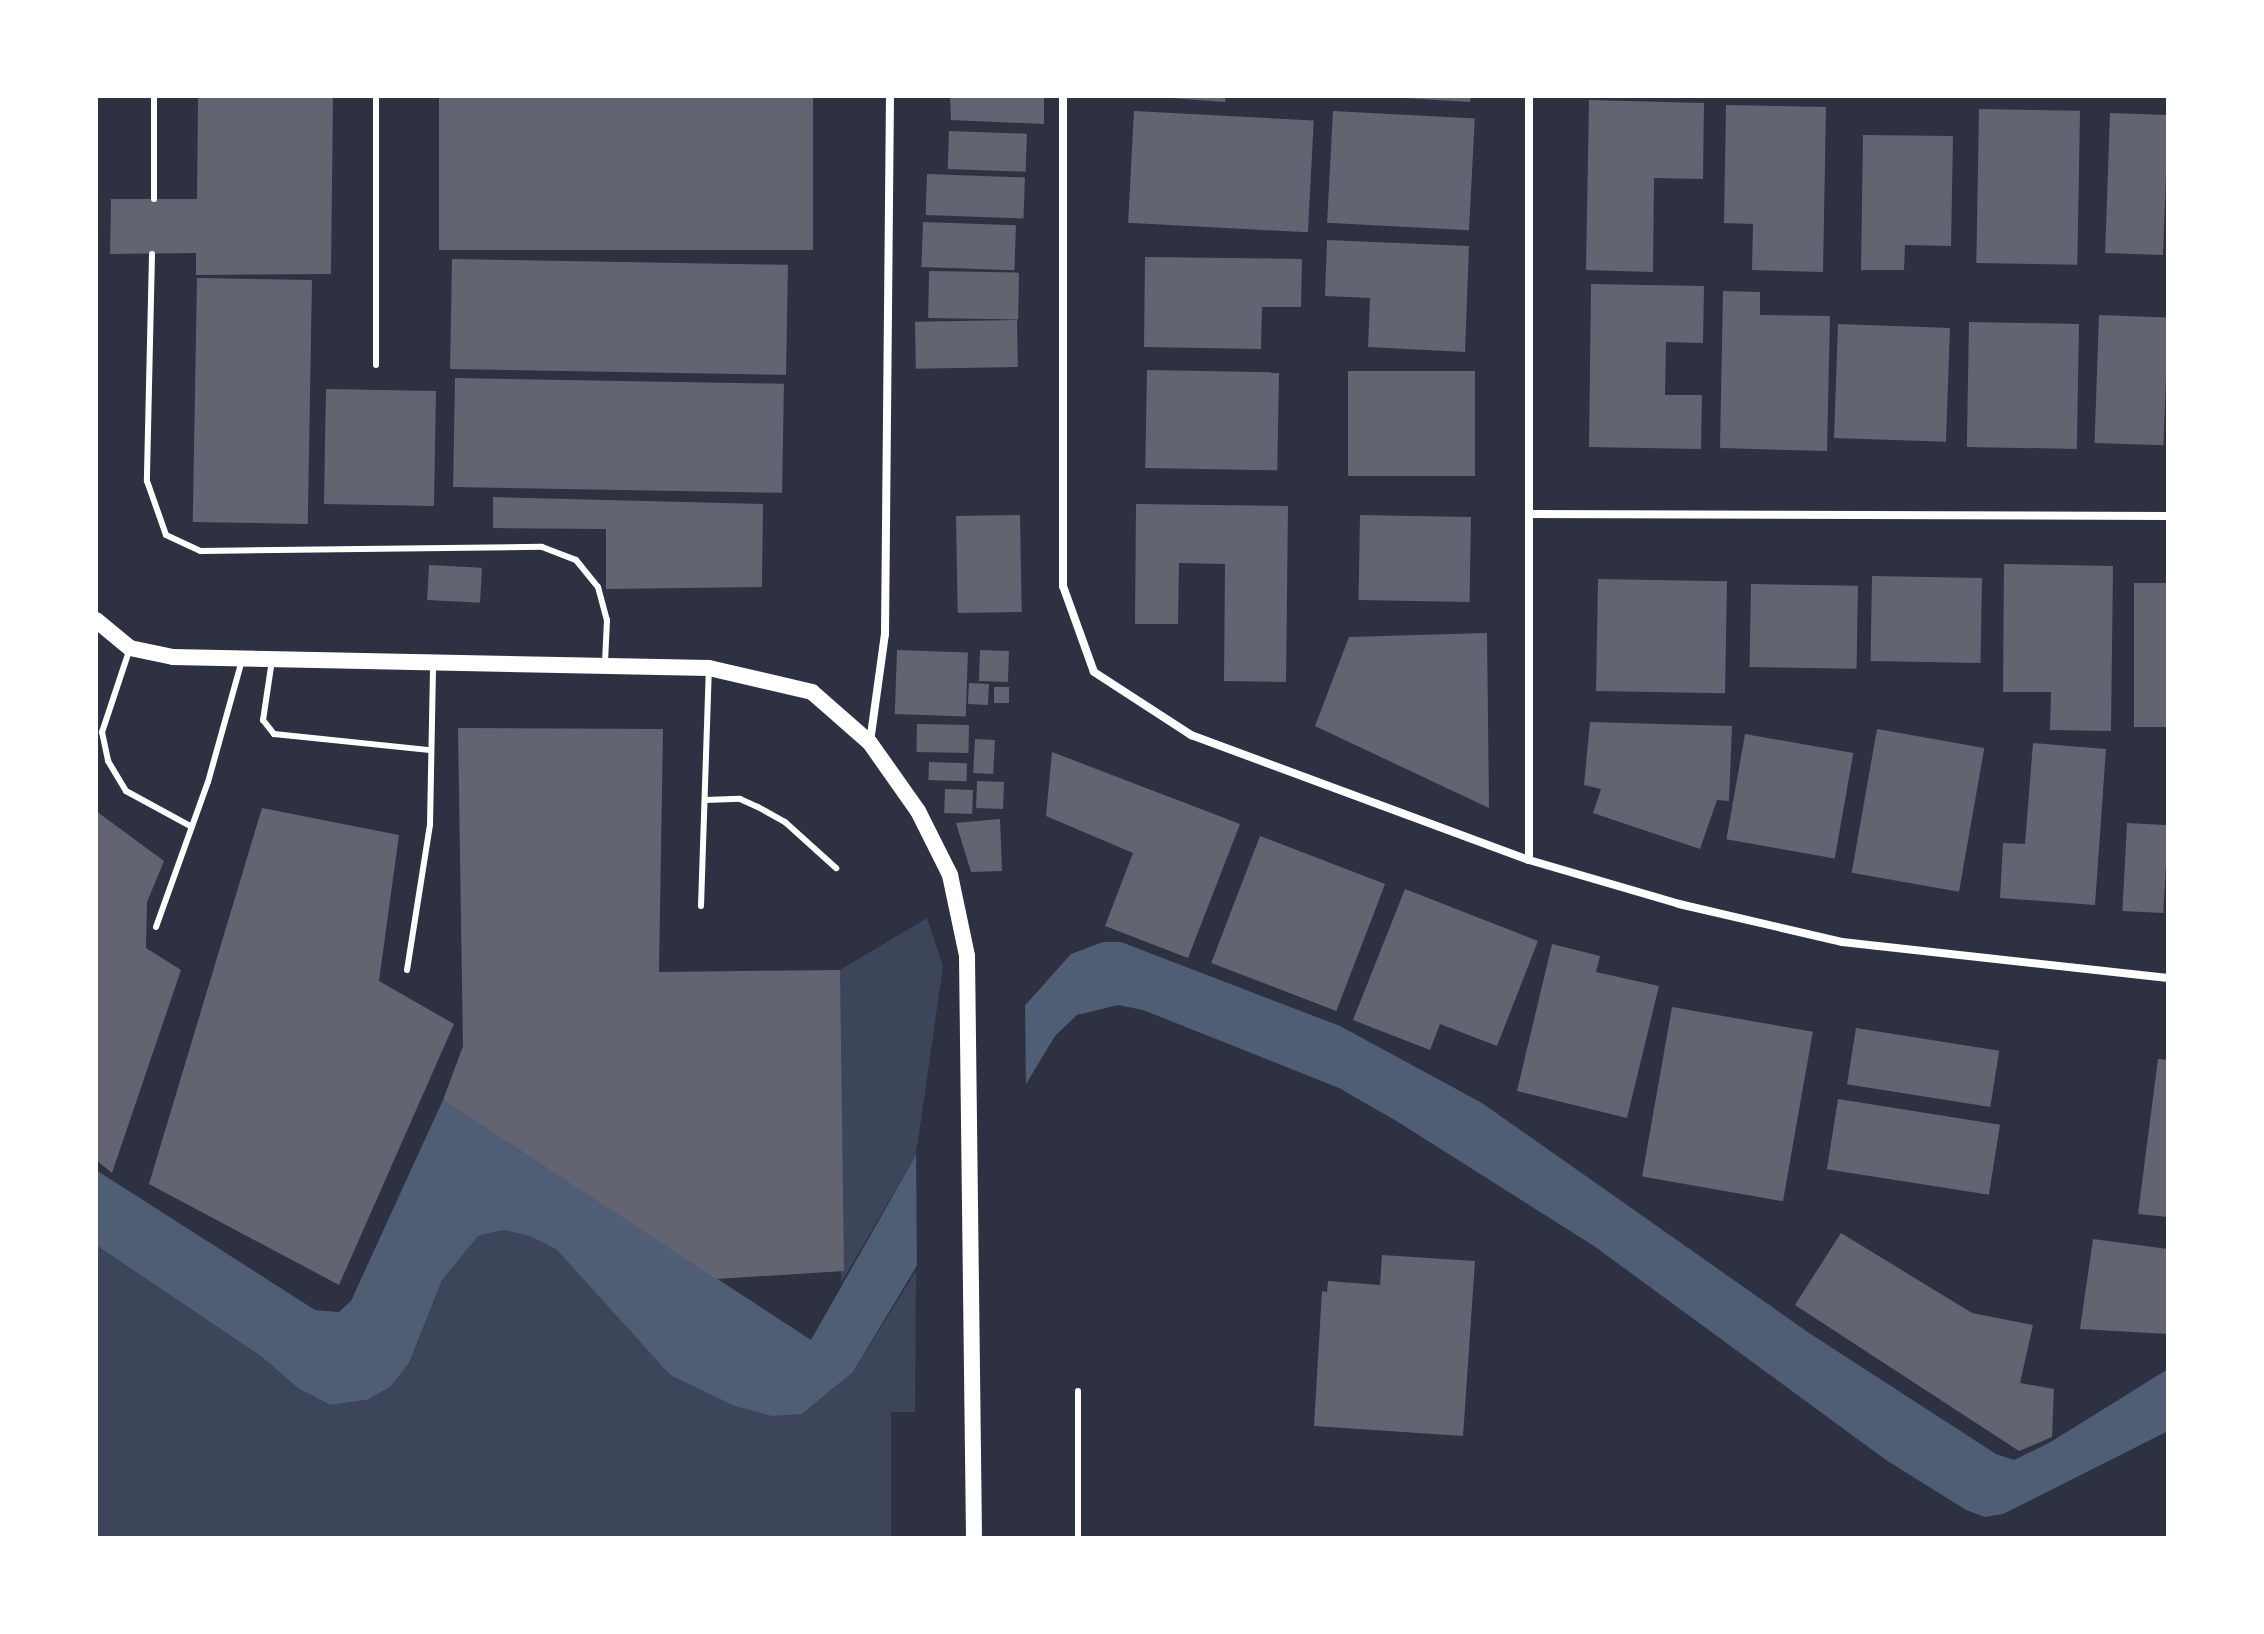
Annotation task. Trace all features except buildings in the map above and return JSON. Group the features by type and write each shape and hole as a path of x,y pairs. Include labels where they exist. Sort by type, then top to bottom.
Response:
{"main road":[{"path":"96,620 130,648 173,657 605,663 709,668 812,692 870,743 918,811 950,875 967,956 971,1039 974,1538"}],"street":[{"path":"870,743 885,634 890,96"},
{"path":"1063,96 1063,586 1094,672 1191,735 1529,860 1679,904 1842,942 2168,978"},
{"path":"1529,96 1529,860"},
{"path":"1529,514 2168,516"}],"lane":[{"path":"154,96 154,199"},
{"path":"376,96 376,365"},
{"path":"152,254 147,481 166,535 201,551 542,547 576,560 598,587 607,620 605,663"},
{"path":"130,648 102,732 108,761 126,791 192,827"},
{"path":"156,927 192,827 242,660"},
{"path":"272,660 263,720 274,734 430,750"},
{"path":"407,970 430,825 434,661"},
{"path":"701,906 709,668"},
{"path":"705,800 740,799 758,807 785,822 836,868"},
{"path":"1078,1391 1078,1538"}],"shaded area":[{"path":"927,918 943,966 916,1155 841,1283 840,970"},
{"path":"1103,942 1121,942 1340,1026 1482,1103 1809,1333 1996,1454 2014,1460 2049,1443 2168,1369 2168,1431 2003,1514 1985,1517 1966,1510 1886,1460 1594,1246 1398,1122 1339,1088 1143,1010 1118,1005 1077,1015 1055,1036 853,1372 802,1414 772,1416 735,1406 670,1375 556,1249 530,1236 503,1230 478,1236 442,1280 409,1363 390,1387 366,1400 330,1405 298,1388 262,1357 96,1245 96,1170 315,1310 339,1312 351,1301 443,1100 811,1340 916,1155 1020,1011 1071,954"},
{"path":"503,1230 530,1236 556,1249 670,1375 802,1414 853,1372 916,1271 915,1412 891,1412 891,1538 96,1538 96,1245 262,1357 298,1388 330,1405 366,1400 409,1363 442,1280 460,1254 478,1236"}],"pier":[{"path":"1025,1000 1026,1086 917,1278 916,1147"}]}
